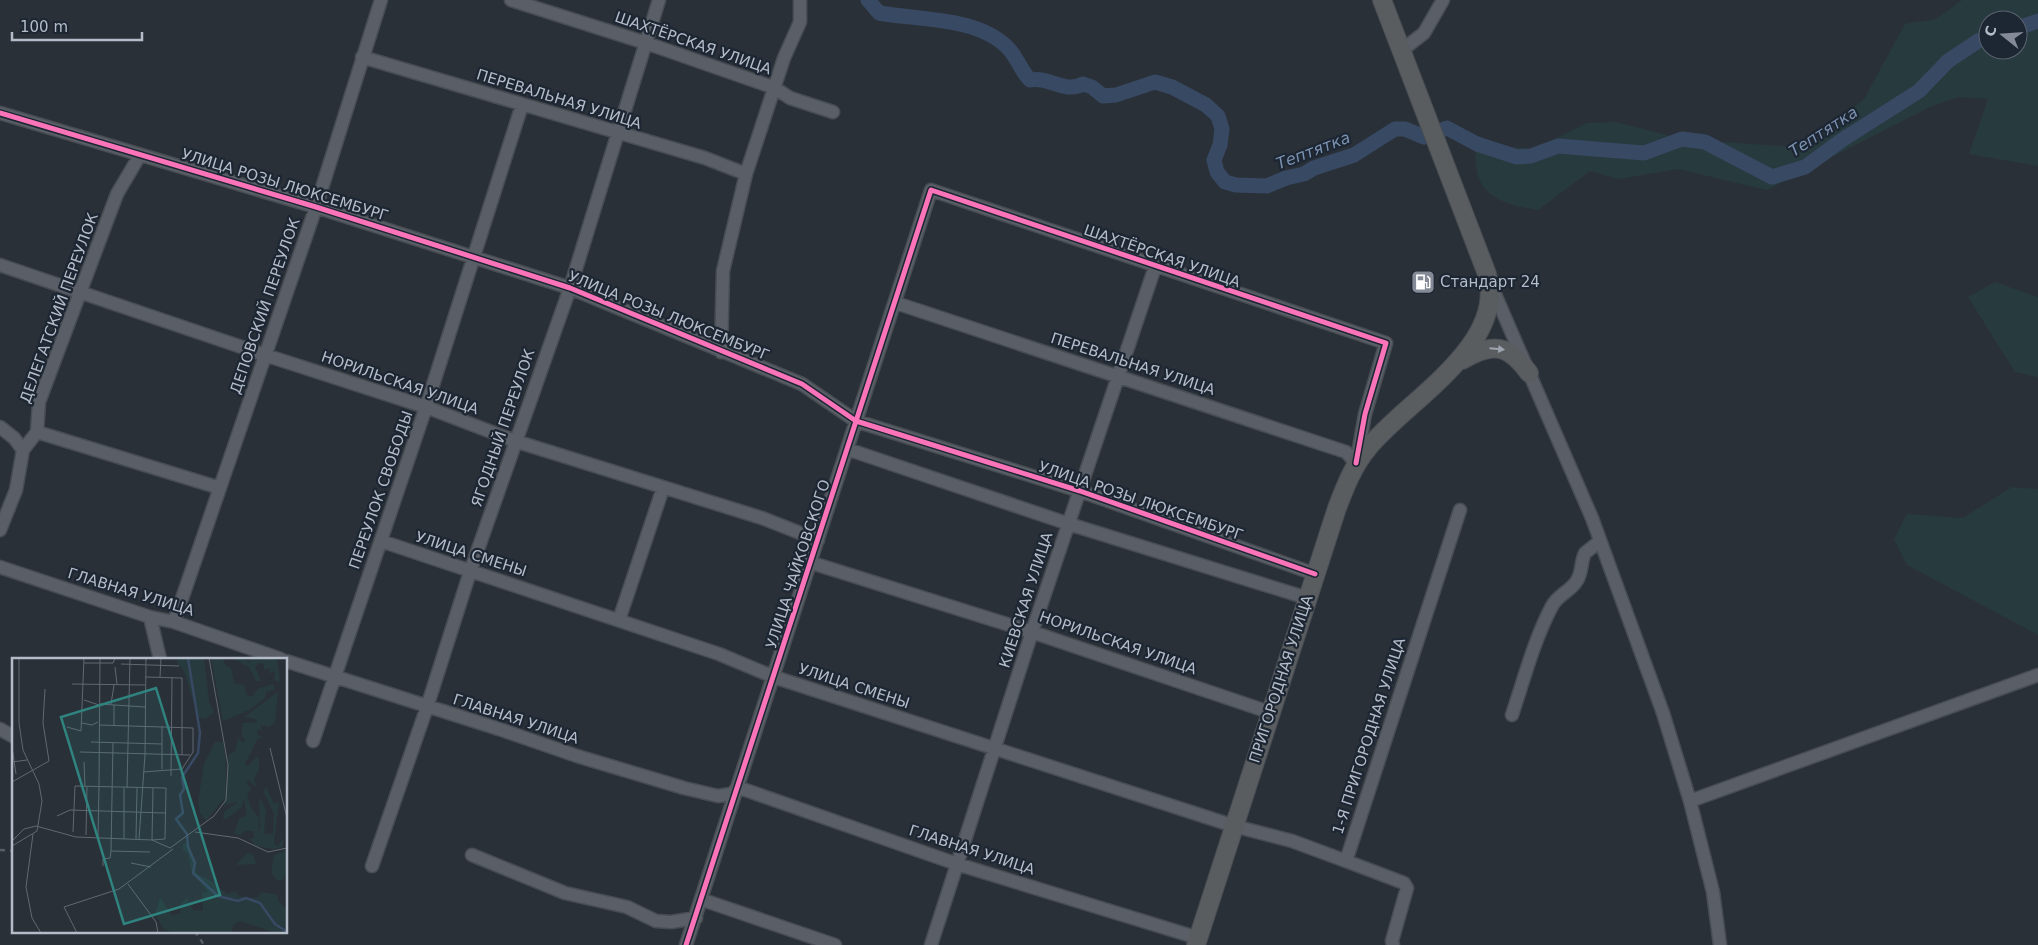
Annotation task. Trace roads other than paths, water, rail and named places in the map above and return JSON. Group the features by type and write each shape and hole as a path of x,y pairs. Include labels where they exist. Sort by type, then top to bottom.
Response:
{"highway":[{"name":"ПРИГОРОДНАЯ УЛИЦА","path":"1197,942 1269,712 1337,508 1356,462 1384,429 1458,362 1475,341 1485,320 1488,278 1382,0"},
{"path":"1458,362 1479,350 1493,347 1508,350 1529,373"}],"street":[{"name":"ДЕПОВСКИЙ ПЕРЕУЛОК","path":"174,622 316,207 381,0"},
{"name":"ШАХТЁРСКАЯ УЛИЦА","path":"511,0 646,43 775,88 790,98 833,112"},
{"name":"ЯГОДНЫЙ ПЕРЕУЛОК","path":"372,866 427,706 470,572 570,288 659,0"},
{"path":"721,352 722,276 746,174 786,53 800,22 800,0"},
{"path":"1401,51 1424,33 1443,0"},
{"name":"ПЕРЕВАЛЬНАЯ УЛИЦА","path":"362,57 712,160 746,174"},
{"name":"ПЕРЕУЛОК СВОБОДЫ","path":"313,741 333,677 426,407 522,105"},
{"name":"УЛИЦА РОЗЫ ЛЮКСЕМБУРГ","path":"0,112 316,207 570,288 802,384 856,421 1080,491 1315,574"},
{"name":"ДЕЛЕГАТСКИЙ ПЕРЕУЛОК","path":"37,432 38,402 117,194 140,155"},
{"name":"ШАХТЁРСКАЯ УЛИЦА","path":"931,190 1386,343 1365,414 1356,462"},
{"name":"УЛИЦА ЧАЙКОВСКОГО","path":"686,945 702,900 736,788 812,563 931,190"},
{"name":"НОРИЛЬСКАЯ УЛИЦА","path":"0,265 265,355 426,407 515,441 762,518 818,540"},
{"name":"КИЕВСКАЯ УЛИЦА","path":"931,945 1032,632 1156,267"},
{"path":"1488,278 1600,541 1663,713 1690,801 1713,892 1720,945"},
{"name":"ПЕРЕВАЛЬНАЯ УЛИЦА","path":"896,303 1346,452 1356,462"},
{"path":"0,427 14,438 23,450"},
{"path":"0,530 16,490 23,450 37,432 220,488"},
{"path":"847,450 1069,524 1307,598"},
{"path":"619,620 663,488"},
{"name":"1-Я ПРИГОРОДНАЯ УЛИЦА","path":"1234,826 1292,842 1346,861 1460,510"},
{"name":"УЛИЦА СМЕНЫ","path":"381,541 719,654 774,677 994,750 1234,826"},
{"path":"1512,715 1539,636 1552,606 1560,595 1575,584 1582,571 1585,553 1600,541"},
{"name":"НОРИЛЬСКАЯ УЛИЦА","path":"812,563 1032,632 1269,712"},
{"name":"ГЛАВНАЯ УЛИЦА","path":"0,567 150,617 174,622 278,658"},
{"path":"150,617 160,658"},
{"name":"ГЛАВНАЯ УЛИЦА","path":"288,662 500,729 577,756 684,788 718,796 731,794 736,788 957,864 1197,942"},
{"path":"1690,801 2038,675"},
{"path":"0,729 12,736"},
{"path":"472,855 565,893 627,907 656,921 671,922 696,918"},
{"path":"1346,861 1404,883 1407,888 1392,941 1393,945"},
{"path":"702,900 836,945"}],"waterway":[{"name":"Тептятка","path":"868,0 879,13 947,22 981,30 1008,48 1030,80 1044,80 1070,87 1083,84 1092,87 1103,96 1116,95 1155,82 1172,87 1206,105 1218,116 1222,129 1220,145 1214,160 1217,172 1225,182 1236,185 1267,186 1286,178 1304,174 1314,168 1354,155 1395,129 1405,129 1424,137 1447,128 1477,144 1517,157 1531,156 1558,146 1644,153 1682,139 1705,142 1772,177 1805,167 1842,140 1919,91 1948,61 1978,41"},
{"name":"Тептятка","path":"2028,24 2038,21"}],"railway":[{"path":"0,850 12,851"},
{"path":"196,932 204,945"}],"place":[{"name":"Стандарт 24","path":"1423,282"}]}
